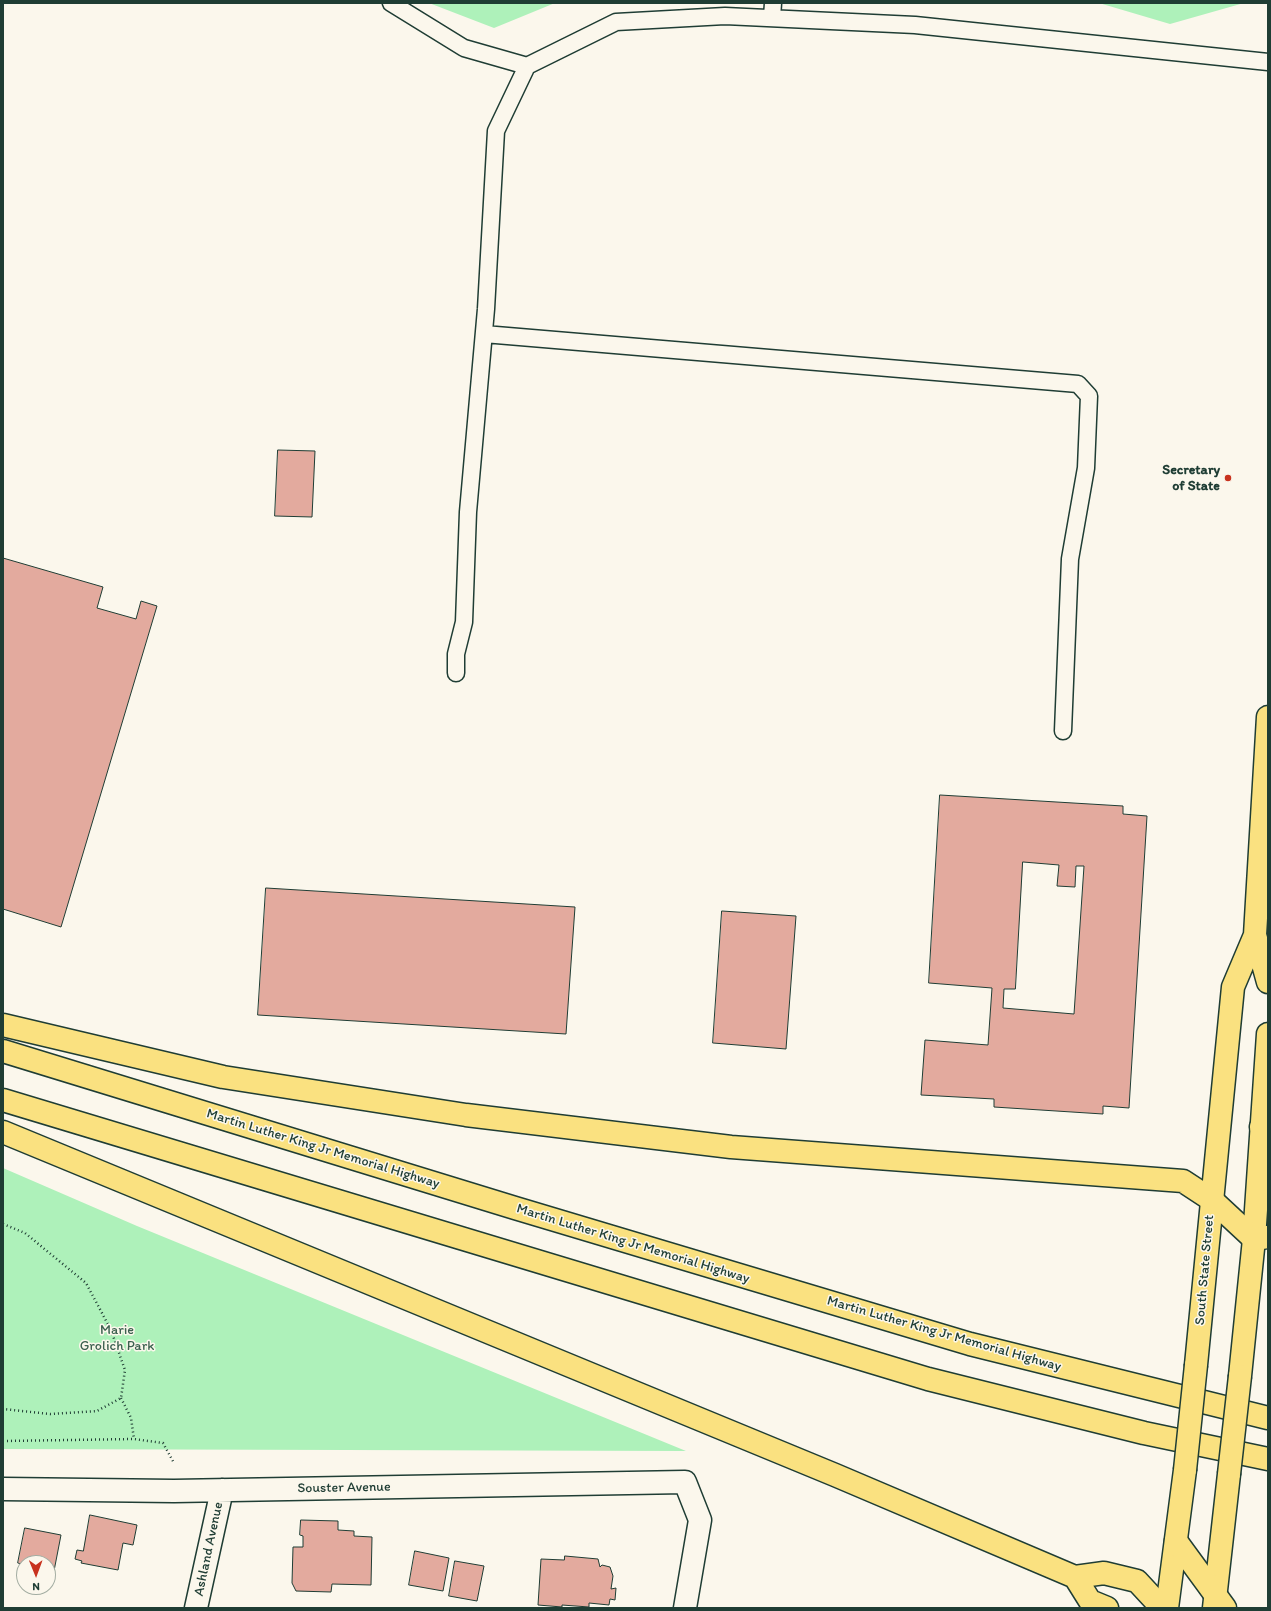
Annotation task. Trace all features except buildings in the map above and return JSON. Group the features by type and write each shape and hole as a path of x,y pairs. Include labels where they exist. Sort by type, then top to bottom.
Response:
{"main road":[{"name":"South State Street","path":"1268,717 1255,935 1268,982"},
{"name":"South State Street","path":"1167,1608 1185,1470 1233,987 1255,935"},
{"path":"3,1025 223,1077 466,1115 731,1147 1183,1181 1212,1200 1261,1238"},
{"path":"1218,1604 1229,1474 1240,1376 1261,1238 1268,1034"},
{"name":"Martin Luther King Jr Memorial Highway","path":"3,1051 515,1208 970,1344 1268,1418"},
{"path":"3,1100 928,1379 1144,1433 1268,1459"},
{"path":"3,1132 835,1475 1075,1577 1104,1573 1137,1582 1162,1608"},
{"path":"1176,1541 1218,1604"},
{"path":"1075,1577 1090,1601 1107,1608"}],"street":[{"name":"Souster Avenue","path":"3,1489 222,1490 685,1482 700,1520 685,1608"},
{"name":"Ashland Avenue","path":"196,1608 222,1490"}],"lane":[{"path":"391,3 464,48 527,66"},
{"path":"456,673 456,654 464,622 468,512 484,334 496,131 527,66 616,22 726,16 773,11 1268,62"},
{"path":"484,334 1078,384 1089,396 1086,468 1070,559 1063,731"}],"path":[{"path":"3,1224 25,1233 86,1283 111,1330 125,1370 121,1398 132,1418 134,1439"},
{"path":"3,1409 50,1414 97,1411 121,1398"},
{"path":"3,1441 134,1439 163,1443 174,1462 174,1468"}],"green space":[{"path":"429,3 555,3 494,28"},
{"path":"1099,3 1244,3 1170,24"},
{"name":"Marie Grolich Park","path":"3,1168 137,1226 686,1451 3,1449"}],"place":[{"name":"Secretary of State","path":"1228,478"}]}
